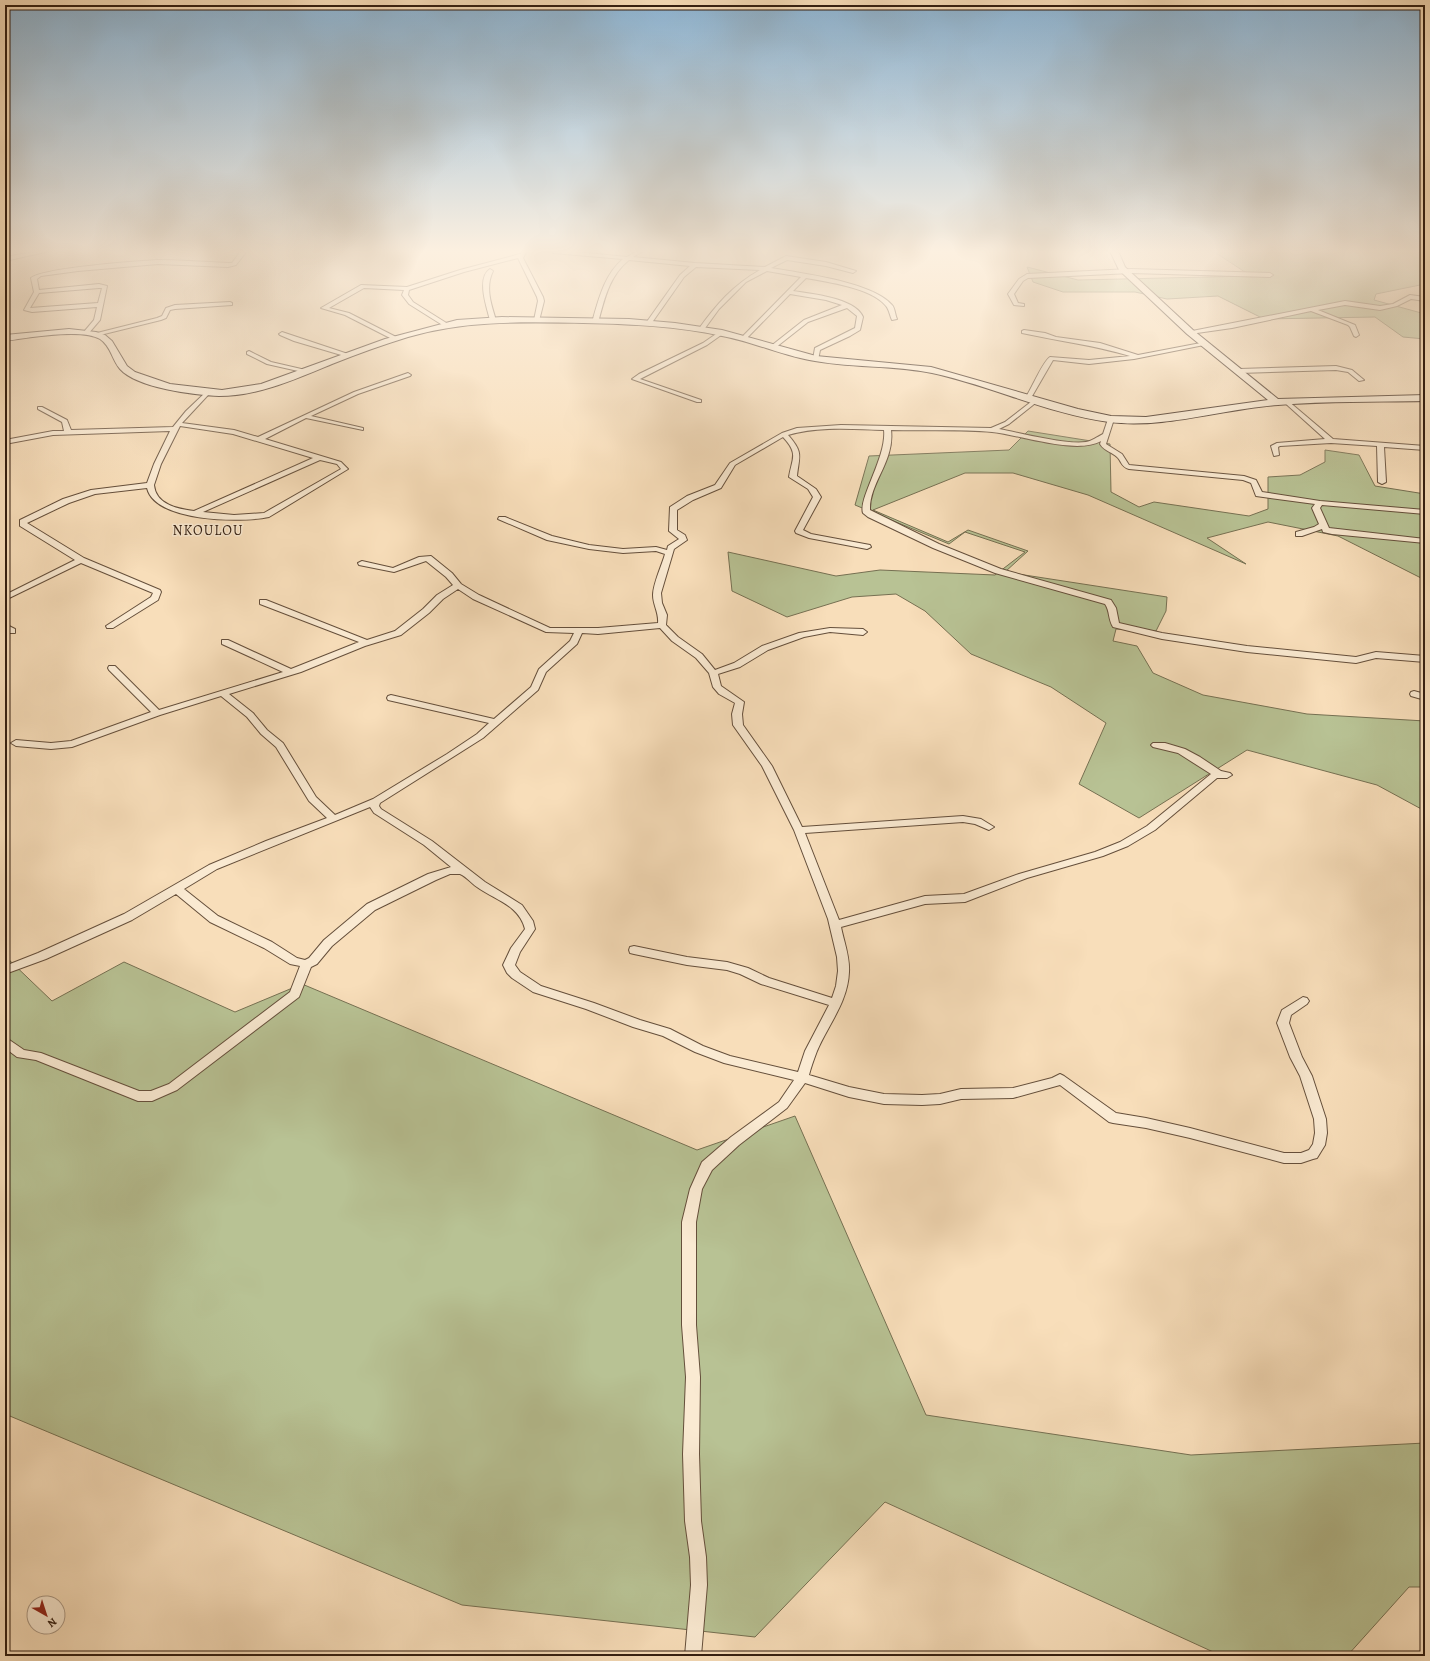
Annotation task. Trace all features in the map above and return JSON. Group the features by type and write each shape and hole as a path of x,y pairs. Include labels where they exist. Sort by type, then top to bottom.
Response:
{"street":[{"path":"86,333 91,329"},
{"path":"5,338 71,332 96,334 119,329"},
{"path":"375,329 396,339"},
{"path":"96,334 104,338 124,368 134,375 176,388 223,393 255,388 307,371 348,355 433,329"},
{"path":"691,329 744,338 801,356 816,359 931,370 1076,412 1111,419 1146,420 1276,402 1425,398"},
{"path":"744,338 753,329"},
{"path":"773,347 796,329"},
{"path":"816,359 817,349 827,342 847,337 858,329"},
{"path":"1186,329 1276,402"},
{"path":"1190,332 1214,329"},
{"path":"1354,329 1356,335"},
{"path":"1024,332 1045,335 1054,339 1100,345 1140,356"},
{"path":"699,401 635,379 705,344 721,333"},
{"path":"282,334 296,340 348,355"},
{"path":"992,430 1003,426 1032,399 1049,360 1052,358 1089,362 1140,356 1206,344"},
{"path":"249,353 269,363 307,371"},
{"path":"1239,372 1336,368 1350,371 1361,380"},
{"path":"259,439 356,393 408,376"},
{"path":"5,442 27,437 68,432 177,426 234,432 339,463 345,469 266,515 247,518 177,511 168,508 151,493 150,485 156,466 177,426 207,392"},
{"path":"1287,402 1330,441"},
{"path":"40,408 65,421 68,432"},
{"path":"305,416 361,429"},
{"path":"1111,419 1103,444 1106,448 1120,455 1126,466 1131,468 1244,478 1253,480 1257,484 1259,494 1320,503 1425,512"},
{"path":"662,625 663,615 658,603 657,593 671,548 683,540 682,537 673,531 674,509 690,498 718,486 732,464 784,434 797,430 830,427 992,430 1079,444 1094,442 1106,435"},
{"path":"887,428 888,439 885,454 866,501 866,510 871,515 936,546 998,571 1108,602 1112,606 1113,621 1116,625 1162,636 1293,654 1356,660 1376,654 1425,659"},
{"path":"784,434 791,442 796,452 797,460 793,477 814,490 817,494 817,497 799,531 809,536 867,547"},
{"path":"1276,455 1274,446 1279,444 1330,441 1425,448"},
{"path":"1380,444 1382,482"},
{"path":"195,513 320,457"},
{"path":"110,626 155,598 157,592 81,560 23,522 66,500 94,492 150,485"},
{"path":"1320,503 1316,508 1326,530 1332,532 1425,541"},
{"path":"502,519 550,538 589,547 623,550 656,549 669,553"},
{"path":"1299,534 1317,529 1323,525"},
{"path":"362,563 394,570 428,558 449,575 458,586 486,603 518,617 531,620 543,628 556,631 598,631 662,625"},
{"path":"5,598 81,560"},
{"path":"16,744 51,746 72,744 157,713 223,694 290,672 366,642 388,638 402,631 440,596 458,586"},
{"path":"263,602 366,642"},
{"path":"662,625 676,639 693,650 713,673 717,687 722,692 740,702 737,714 738,725 767,766 799,830 834,925 844,972 842,986 835,1003 811,1051 802,1077 792,1094 783,1105 735,1141 707,1166 696,1189 691,1207 688,1222 689,1325 693,1377 691,1454 693,1521 698,1557 699,1585 693,1656"},
{"path":"5,626 12,631"},
{"path":"713,673 737,665 765,648 802,635 830,630 863,632"},
{"path":"7,971 93,934 128,917 213,867 376,801 480,736 535,688 542,671 574,642 579,631"},
{"path":"225,642 290,672"},
{"path":"112,668 157,713"},
{"path":"223,694 250,715 264,732 280,745 312,799 334,819"},
{"path":"1414,694 1425,697"},
{"path":"391,698 495,722"},
{"path":"834,925 925,900 965,898 1024,876 1092,856 1124,844 1151,828 1178,804 1223,774 1166,745 1156,745"},
{"path":"376,801 374,806 377,811 428,843 461,870 467,872 481,885 515,906 529,919 530,929 515,951 509,964 511,970 516,976 537,989 590,1006 637,1024 666,1032 699,1049 728,1060 778,1071 790,1076 802,1077 849,1092 879,1098 922,1100 940,1099 961,1094 1013,1093 1026,1091 1056,1082 1060,1079 1114,1118 1146,1123 1190,1133 1284,1158 1301,1158 1313,1154 1319,1145 1321,1133 1320,1119 1306,1076 1295,1055 1283,1023 1286,1013 1303,1002"},
{"path":"799,830 963,819 977,821 989,827"},
{"path":"176,888 214,919 268,945 294,961 306,964 313,961 328,943 371,907 432,877 449,871 461,870"},
{"path":"634,950 687,962 727,966 744,971 765,981 835,1003"},
{"path":"5,1042 21,1054 37,1056 138,1096 152,1096 173,1087 295,994 306,964"}],"green space":[{"path":"1391,329 1425,329 1425,339 1403,337"},
{"path":"1028,431 1110,444 1111,492 1139,507 1154,502 1249,516 1268,509 1268,477 1300,475 1325,462 1325,450 1359,455 1375,486 1425,494 1425,580 1338,536 1268,522 1207,538 1246,564 1088,495 1013,473 965,473 873,510 948,542 968,530 1028,551 1005,572 1167,597 1166,611 1156,631 1116,629 1113,641 1137,646 1153,673 1203,695 1307,714 1425,721 1425,811 1377,785 1247,750 1139,818 1079,784 1106,723 1051,687 971,654 925,611 896,594 852,597 787,617 732,591 728,552 836,576 880,570 995,575 1025,552 965,532 949,544 855,505 869,456 1009,450"},
{"path":"5,956 52,1001 124,962 235,1012 302,984 697,1150 795,1116 926,1415 1191,1455 1425,1443 1425,1587 1409,1587 1347,1656 1222,1656 885,1502 755,1637 462,1605 5,1414"}],"district":[{"name":"NKOULOU","path":"208,530"}]}
